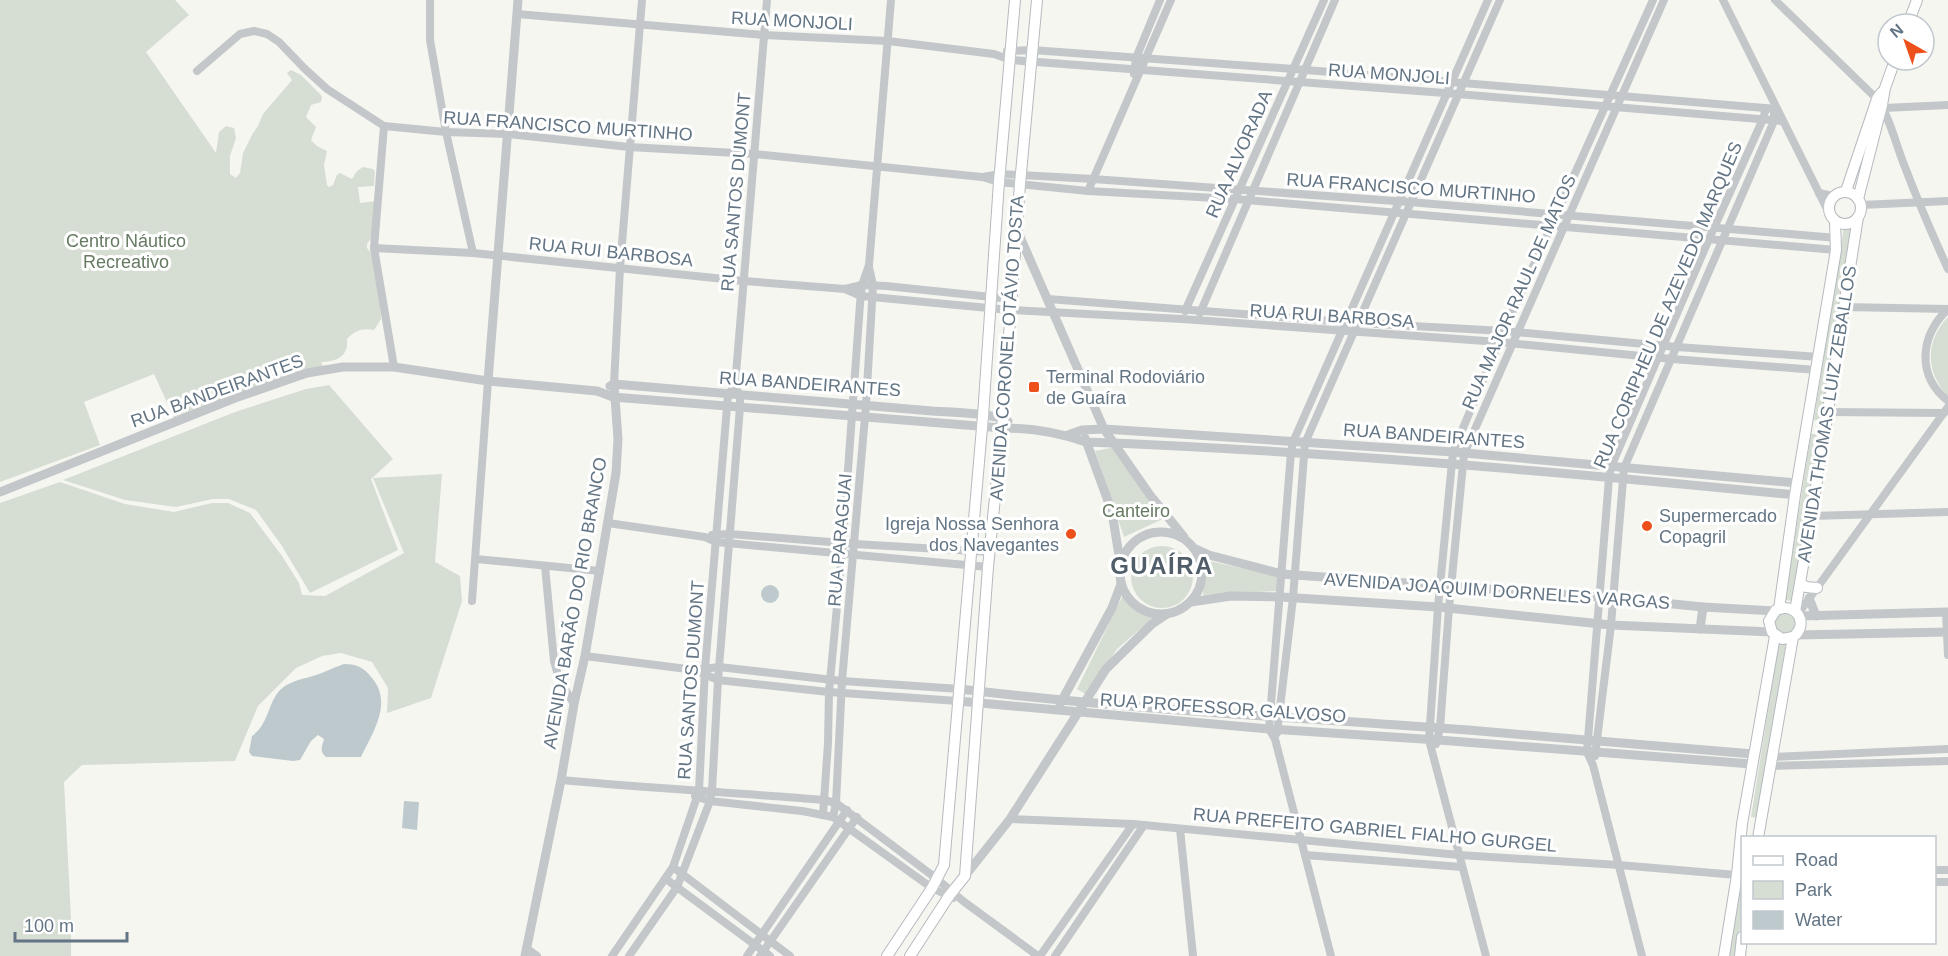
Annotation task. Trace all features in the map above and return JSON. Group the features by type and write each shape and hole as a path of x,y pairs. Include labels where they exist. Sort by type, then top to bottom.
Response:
{"main road":[{"name":"AVENIDA CORONEL OTÁVIO TOSTA","path":"935,884 944,864 960,689 1015,0"},
{"name":"AVENIDA CORONEL OTÁVIO TOSTA","path":"965,876 988,567 1003,423 1020,179 1036,0"},
{"path":"1860,202 1853,194 1846,191 1839,192 1833,196 1829,204 1832,217 1843,224 1858,217 1884,88 1890,72"},
{"path":"1846,191 1881,104"},
{"name":"AVENIDA THOMAS LUIZ ZEBALLOS","path":"1724,956 1737,875 1742,824 1774,634 1769,621 1777,610 1836,250 1837,238 1832,217"},
{"name":"AVENIDA THOMAS LUIZ ZEBALLOS","path":"1757,836 1795,636 1801,626 1798,614 1800,583 1858,217"},
{"path":"1808,428 1818,433 1821,450"},
{"path":"978,474 998,477"},
{"path":"1800,583 1806,587 1816,588"},
{"name":"AVENIDA JOAQUIM DORNELES VARGAS","path":"1777,610 1789,608 1798,614"},
{"path":"965,624 984,624"},
{"name":"AVENIDA JOAQUIM DORNELES VARGAS","path":"1774,634 1785,639 1795,636"},
{"path":"948,813 969,813"},
{"path":"1742,824 1751,826 1756,836"},
{"path":"910,956 950,894 965,876"},
{"path":"887,956 935,884"}],"street":[{"path":"430,0 430,40 473,253"},
{"path":"472,601 518,0"},
{"name":"AVENIDA BARÃO DO RIO BRANCO","path":"526,952 585,656 616,473 618,439 613,397 620,268 642,0"},
{"name":"RUA SANTOS DUMONT","path":"629,956 677,887 712,791 719,666 740,407 740,396 735,386 767,0"},
{"name":"RUA PARAGUAI","path":"822,815 828,743 829,692 843,543 861,296 869,265 891,0"},
{"path":"1138,69 1136,58 1160,0"},
{"path":"1088,190 1138,69 1146,59 1171,0"},
{"name":"RUA ALVORADA","path":"1182,320 1324,0"},
{"name":"RUA ALVORADA","path":"1198,321 1335,0"},
{"path":"1331,956 1270,718 1291,452 1293,442 1488,0"},
{"path":"1274,729 1280,718 1293,598 1304,448 1409,202 1500,0"},
{"name":"RUA MAJOR RAUL DE MATOS","path":"1433,740 1428,728 1453,452 1499,342 1653,0"},
{"name":"RUA MAJOR RAUL DE MATOS","path":"1486,956 1432,750 1433,740 1440,729 1464,454 1664,0"},
{"path":"1723,0 1772,109"},
{"path":"1775,0 1881,104 1917,201 1948,269"},
{"name":"RUA MONJOLI","path":"517,14 764,35 888,41 994,54 1136,58 1214,63 1772,109"},
{"path":"1646,15 1656,19"},
{"path":"1481,17 1490,21"},
{"path":"1153,18 1162,21"},
{"path":"1316,18 1326,21"},
{"name":"RUA FRANCISCO MURTINHO","path":"197,70 240,34 254,31 267,34 279,42 327,89 384,126 447,132 508,134 629,147 754,154 982,177 1093,179 1476,207 1837,238"},
{"name":"RUA MONJOLI","path":"1032,55 1138,69 1778,121"},
{"path":"1628,55 1638,59"},
{"path":"1212,75 1214,63"},
{"path":"1375,87 1376,76"},
{"path":"1412,90 1413,79"},
{"path":"1516,99 1518,88"},
{"path":"1554,102 1555,91"},
{"path":"1642,109 1643,98"},
{"path":"1692,113 1694,103"},
{"path":"1881,104 1948,105"},
{"name":"RUA CORIPHEU DE AZEVEDO MARQUES","path":"1593,740 1596,623 1611,467 1709,239 1763,119 1772,109 1778,121 1762,148 1624,468 1622,478 1611,625 1593,740 1591,752 1642,956"},
{"name":"AVENIDA THOMAS LUIZ ZEBALLOS","path":"1778,121 1832,217"},
{"path":"384,126 374,248 394,367"},
{"path":"1752,144 1762,148"},
{"path":"1418,159 1427,162"},
{"path":"1578,170 1588,173"},
{"name":"RUA FRANCISCO MURTINHO","path":"1020,179 1088,190 1323,206 1836,250"},
{"path":"1130,193 1132,182"},
{"path":"1732,189 1743,193"},
{"path":"1819,193 1833,196"},
{"path":"1323,206 1325,196"},
{"path":"1860,202 1948,201"},
{"path":"1474,220 1476,207"},
{"path":"1521,224 1522,211"},
{"path":"1648,234 1650,222"},
{"path":"965,876 1010,819 1106,669 1152,624 1191,602 1201,586 1203,567 1196,549 1150,495 1104,429 1017,230"},
{"path":"1761,243 1763,232"},
{"name":"RUA RUI BARBOSA","path":"374,248 498,255 846,289 873,285 992,297 1011,304 1054,312 1499,342 1817,370"},
{"path":"1536,263 1546,267"},
{"name":"RUA PARAGUAI","path":"836,820 842,681 855,544 873,297 869,265"},
{"path":"1370,267 1380,270"},
{"path":"1694,277 1705,281"},
{"name":"RUA RUI BARBOSA","path":"846,289 861,296 991,308 1011,304"},
{"path":"929,302 931,291"},
{"name":"RUA RUI BARBOSA","path":"1048,299 1358,323 1504,331 1819,357"},
{"path":"1117,315 1118,304"},
{"path":"1844,307 1948,309"},
{"path":"1948,309 1932,327 1925,351 1929,375 1934,386 1948,401"},
{"path":"1270,326 1271,316"},
{"path":"1429,338 1430,327"},
{"path":"1586,351 1589,339"},
{"path":"857,348 869,348"},
{"path":"1745,364 1746,352"},
{"name":"RUA BANDEIRANTES","path":"0,492 235,398 307,373 343,367 394,367 488,381 597,391 613,397 920,421 983,421"},
{"name":"RUA BANDEIRANTES","path":"597,391 614,384 921,410 1068,435 1086,442 1291,452 1304,448 1354,446 1453,452 1797,483"},
{"path":"728,395 735,386"},
{"path":"1318,386 1328,390"},
{"name":"RUA SANTOS DUMONT","path":"612,956 673,867 698,794 705,672 728,395"},
{"path":"1477,396 1488,399"},
{"path":"799,411 801,400"},
{"path":"920,421 921,410"},
{"path":"1827,412 1946,410"},
{"path":"1798,614 1946,410"},
{"path":"1630,425 1641,430"},
{"name":"RUA BANDEIRANTES","path":"1068,435 1082,430 1104,429 1293,442 1304,448 1353,457 1622,478 1796,495"},
{"path":"1082,430 1112,512 1121,584 1127,597 1138,608 1152,614 1167,614"},
{"path":"1168,446 1170,434"},
{"path":"1353,457 1354,446"},
{"path":"1384,460 1385,448"},
{"path":"1527,471 1528,459"},
{"path":"1558,473 1559,462"},
{"path":"1654,482 1655,471"},
{"path":"1689,485 1690,474"},
{"path":"848,480 860,481"},
{"path":"1766,492 1768,480"},
{"path":"1812,516 1948,512"},
{"path":"1446,522 1457,524"},
{"path":"608,524 716,538 729,543 988,567"},
{"path":"1120,565 1126,550 1138,538 1153,532 1169,532 1184,537"},
{"path":"716,538 730,534 990,552"},
{"name":"AVENIDA JOAQUIM DORNELES VARGAS","path":"1196,549 1209,555 1282,574 1613,597 1703,607 1777,610"},
{"path":"476,559 600,571"},
{"path":"545,566 554,661 559,679 574,704"},
{"path":"1056,711 1112,608 1121,584"},
{"name":"AVENIDA JOAQUIM DORNELES VARGAS","path":"1191,602 1232,596 1281,597 1438,607 1611,625 1774,634"},
{"path":"1809,598 1816,616"},
{"path":"1700,629 1703,607"},
{"path":"1947,612 1948,655"},
{"name":"AVENIDA JOAQUIM DORNELES VARGAS","path":"1798,614 1816,616 1947,612"},
{"name":"AVENIDA JOAQUIM DORNELES VARGAS","path":"1795,636 1948,632"},
{"name":"RUA PROFESSOR GALVOSO","path":"585,656 695,669 705,672 718,681 829,692 958,701 978,697 1062,700 1270,718 1593,740 1669,747 1753,759"},
{"name":"RUA PROFESSOR GALVOSO","path":"705,672 719,666 831,680 960,689 978,697 1056,711 1158,720 1668,758 1753,759"},
{"path":"1158,720 1159,708"},
{"path":"1345,722 1345,734"},
{"path":"1385,736 1386,725"},
{"path":"1516,746 1517,734"},
{"path":"828,743 839,743"},
{"path":"1668,758 1669,747"},
{"path":"1772,761 1866,751 1948,749"},
{"path":"1865,762 1866,751"},
{"path":"1772,761 1948,761"},
{"path":"561,780 689,791 710,801 822,815 836,820 886,856 963,901 1039,956 1133,824"},
{"path":"698,794 712,791 824,800 836,803 895,846 935,884"},
{"path":"747,956 836,820 847,810"},
{"path":"666,879 765,954 770,942 857,817"},
{"name":"RUA PREFEITO GABRIEL FIALHO GURGEL","path":"1010,819 1133,824 1301,842 1737,875"},
{"path":"1055,956 1144,825"},
{"path":"1179,829 1193,956"},
{"path":"886,856 895,846"},
{"path":"1362,847 1362,859"},
{"name":"RUA PREFEITO GABRIEL FIALHO GURGEL","path":"1305,855 1462,867"},
{"path":"673,867 790,956"},
{"path":"526,952 537,956"}],"green space":[{"name":"Centro Náutico Recreativo","path":"0,0 175,0 189,15 146,52 216,153 219,132 226,126 234,128 236,138 230,156 230,174 236,178 240,173 243,153 263,114 292,80 287,73 291,70 301,75 322,96 321,102 311,105 306,117 316,127 311,140 327,151 324,165 327,185 329,187 333,185 340,173 352,179 363,167 373,169 375,172 374,186 358,187 360,203 376,201 372,237 367,244 372,254 380,298 381,319 374,330 359,330 353,334 347,339 344,354 332,361 321,362 323,367 174,418 154,374 84,402 100,445 0,482"},
{"path":"1852,224 1822,422 1814,420 1844,226"},
{"path":"1948,317 1948,396 1935,377 1931,356 1935,336"},
{"path":"329,385 393,459 371,479 398,550 310,593 282,546 256,510 229,499 213,499 176,507 125,500 63,480 235,412 306,389"},
{"path":"1811,434 1817,434 1813,459 1815,463 1793,601 1785,600"},
{"name":"Canteiro","path":"1115,447 1163,519 1124,537 1095,451"},
{"path":"442,474 435,562 460,576 462,601 431,698 387,713 388,688 372,662 341,653 322,656 296,668 258,706 235,761 82,765 64,782 71,956 0,956 0,503 60,482 125,504 174,512 212,503 228,503 250,513 282,556 299,583 302,595 325,596 404,553 373,478"},
{"path":"1162,546 1184,555 1193,577 1184,599 1162,608 1140,599 1131,577 1140,555"},
{"name":"Canteiro","path":"1205,560 1278,576 1277,591 1203,595"},
{"path":"1123,595 1137,608 1154,617 1117,649 1087,695 1077,689"},
{"path":"1784,612 1792,614 1797,621 1793,633 1779,635 1773,621 1777,615"},
{"path":"1779,641 1786,642 1758,818 1751,817"},
{"path":"1741,871 1741,921 1736,956 1728,956"}],"water":[{"path":"770,585 776,588 779,594 776,600 770,603 764,600 761,594 764,588"},
{"path":"344,664 360,667 366,672 378,688 381,697 379,718 361,757 326,757 322,751 324,739 318,735 311,741 300,760 252,756 249,752 252,736 264,722 276,695 284,687"},
{"path":"404,801 419,802 417,830 402,828"}],"place":[{"name":"Terminal Rodoviário de Guaíra","path":"1034,387"},
{"name":"Supermercado Copagril","path":"1647,526"},
{"name":"Igreja Nossa Senhora dos Navegantes","path":"1071,534"}],"district":[{"name":"GUAÍRA","path":"1162,566"}]}
